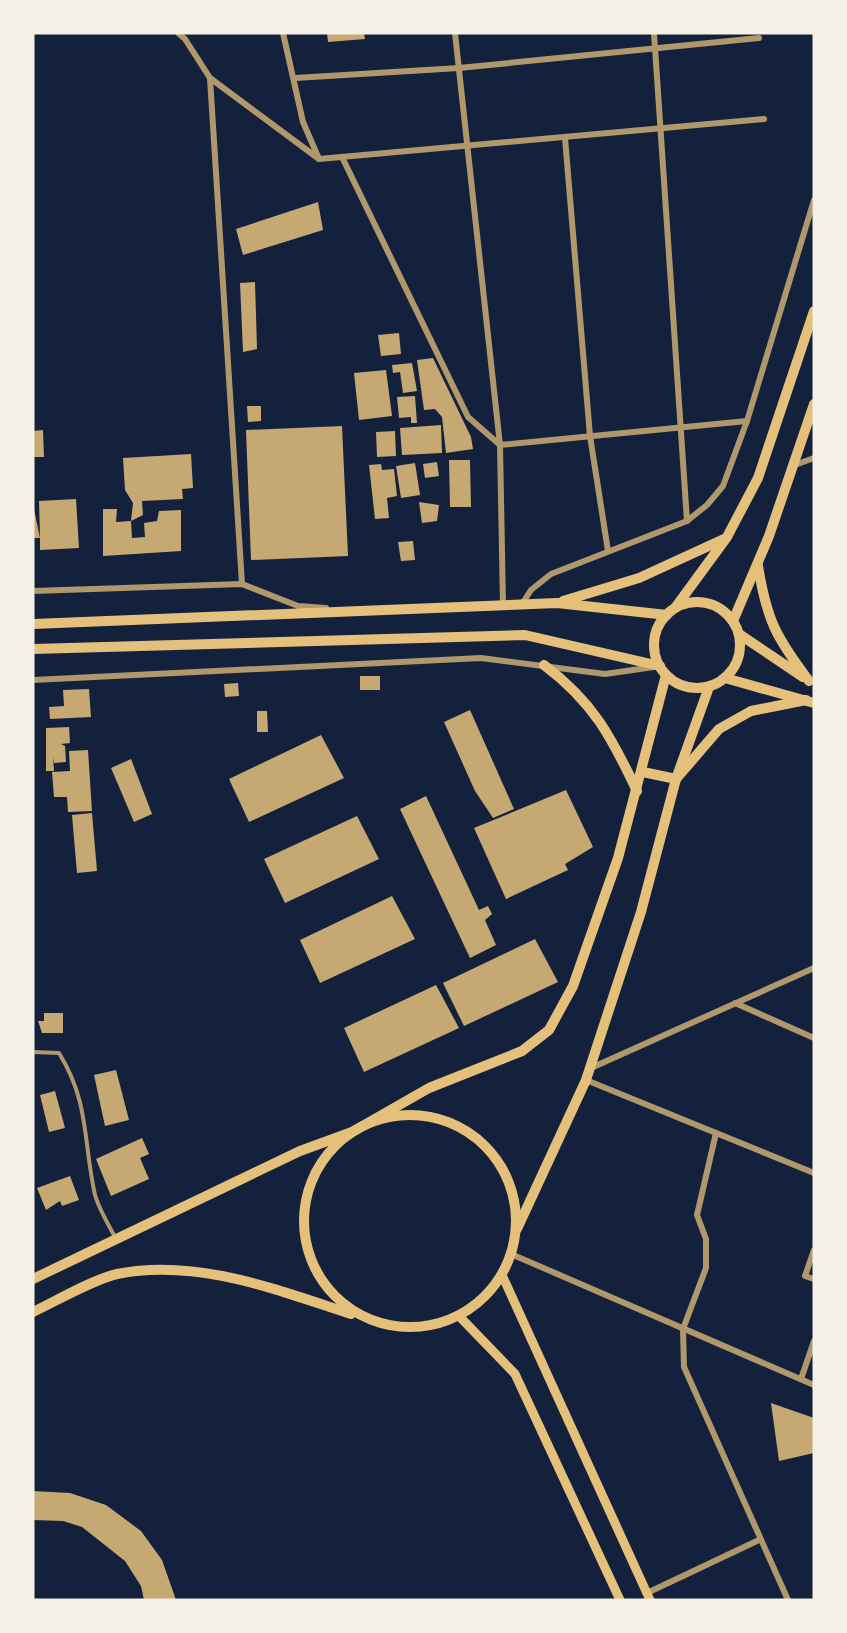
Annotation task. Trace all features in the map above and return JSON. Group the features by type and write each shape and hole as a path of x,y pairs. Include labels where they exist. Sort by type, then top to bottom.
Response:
{"main road":[{"path":"369,1320 351,1310 321,1280 312,1261 305,1231 306,1199 312,1179 336,1145 352,1132 429,1088 522,1051 549,1030 573,986 618,858 638,791 663,671 655,653 655,639 659,626 727,537 758,478 814,311"},
{"path":"733,621 758,565 814,404"},
{"path":"557,603 639,578 727,537"},
{"path":"758,565 765,604 776,634 812,682"},
{"path":"33,624 557,603 671,612 694,603 713,605 733,621 739,634 738,658 725,678 709,687 686,687 663,671 525,635 33,649"},
{"path":"739,634 812,682"},
{"path":"544,665 572,686 595,712 638,791"},
{"path":"725,678 810,701"},
{"path":"33,1312 116,1275 167,1269 214,1274 288,1293 391,1326 414,1328 437,1324 459,1316 476,1305 502,1275 511,1254 516,1232 586,1080 641,912 676,779 709,687"},
{"path":"676,779 720,729 752,711 810,701"},
{"path":"643,772 676,779"},
{"path":"33,1279 300,1151 352,1132 376,1120 402,1115 428,1116 461,1129 476,1138 495,1157 508,1180 515,1206 516,1232"},
{"path":"502,1275 649,1596"},
{"path":"459,1316 515,1374 620,1600"}],"street":[{"path":"178,33 185,39 210,78 319,159 764,119"},
{"path":"283,33 295,78 303,122 319,159"},
{"path":"455,33 500,445 503,605"},
{"path":"654,33 687,521"},
{"path":"295,78 459,68 759,38"},
{"path":"210,78 242,584"},
{"path":"565,138 590,436 608,551"},
{"path":"342,158 468,417 500,445 747,421"},
{"path":"522,604 531,590 544,578 687,521 707,505 723,486 747,421 814,200"},
{"path":"792,466 814,458"},
{"path":"33,591 242,584 298,606 372,611"},
{"path":"33,680 480,658 605,674 663,671"},
{"path":"590,1068 814,968"},
{"path":"735,1004 814,1038"},
{"path":"586,1080 814,1173"},
{"path":"716,1133 697,1215 706,1239 706,1268 683,1329 684,1367 759,1540 788,1600"},
{"path":"814,1250 805,1276 814,1279"},
{"path":"511,1254 814,1385"},
{"path":"801,1379 814,1341"},
{"path":"649,1596 759,1540"}],"lane":[{"path":"33,1052 59,1053 73,1075 84,1111 96,1197 116,1241"}],"building":[{"path":"327,33 364,33 365,39 328,42"},
{"path":"318,202 323,230 243,255 236,229"},
{"path":"255,282 257,349 243,352 240,283"},
{"path":"399,333 401,354 381,356 378,335"},
{"path":"433,358 471,437 473,449 446,453 442,417 435,409 424,410 417,360"},
{"path":"412,363 417,391 403,393 400,372 393,373 392,365"},
{"path":"386,370 392,416 359,420 354,373"},
{"path":"415,396 417,423 411,423 411,417 399,418 397,397"},
{"path":"247,406 261,406 261,421 248,422"},
{"path":"441,425 442,453 402,455 400,428"},
{"path":"342,426 348,556 251,560 246,430"},
{"path":"43,430 44,457 33,457 33,431"},
{"path":"395,431 396,456 377,457 376,432"},
{"path":"191,454 193,488 182,489 183,499 142,501 143,515 131,521 133,503 125,490 123,458"},
{"path":"449,460 470,460 471,507 450,507"},
{"path":"437,462 439,476 425,478 423,464"},
{"path":"415,463 420,495 401,498 396,466"},
{"path":"381,464 382,470 394,469 397,496 387,498 389,518 375,519 369,465"},
{"path":"76,499 79,548 40,550 39,501"},
{"path":"419,502 439,505 437,521 422,523"},
{"path":"33,504 40,538 33,538"},
{"path":"103,509 117,509 116,522 131,521 132,538 145,537 144,523 157,521 159,511 181,510 181,551 103,556"},
{"path":"413,541 415,560 401,561 398,542"},
{"path":"360,676 380,676 380,690 360,690"},
{"path":"238,683 239,696 225,697 224,684"},
{"path":"89,689 91,717 50,719 49,707 64,706 63,690"},
{"path":"470,710 514,809 493,818 475,791 444,722"},
{"path":"257,711 267,711 268,732 257,732"},
{"path":"69,727 70,743 61,744 65,746 66,762 54,763 53,757 54,771 46,771 46,728"},
{"path":"321,735 344,778 249,822 229,779"},
{"path":"88,750 92,811 68,812 67,797 54,797 52,772 70,771 69,751"},
{"path":"131,759 152,814 134,822 111,768"},
{"path":"566,790 593,847 565,864 568,870 506,899 474,828"},
{"path":"426,796 479,910 488,906 492,914 485,920 496,945 470,958 400,809"},
{"path":"92,813 97,871 77,873 72,815"},
{"path":"357,816 379,859 285,903 264,859"},
{"path":"392,896 415,939 320,983 300,940"},
{"path":"535,939 558,982 464,1026 443,983"},
{"path":"436,985 459,1028 364,1072 344,1028"},
{"path":"44,1013 63,1013 63,1033 42,1033 38,1021 44,1021"},
{"path":"116,1070 129,1120 105,1126 94,1075"},
{"path":"55,1091 65,1128 49,1132 40,1095"},
{"path":"142,1138 149,1154 140,1158 149,1179 111,1196 96,1159"},
{"path":"70,1176 79,1200 62,1206 60,1201 46,1210 37,1188"},
{"path":"771,1403 814,1418 814,1453 779,1461"},
{"path":"33,1491 70,1493 106,1505 141,1531 162,1560 176,1600 144,1600 141,1586 125,1561 82,1527 63,1521 33,1520"}]}
